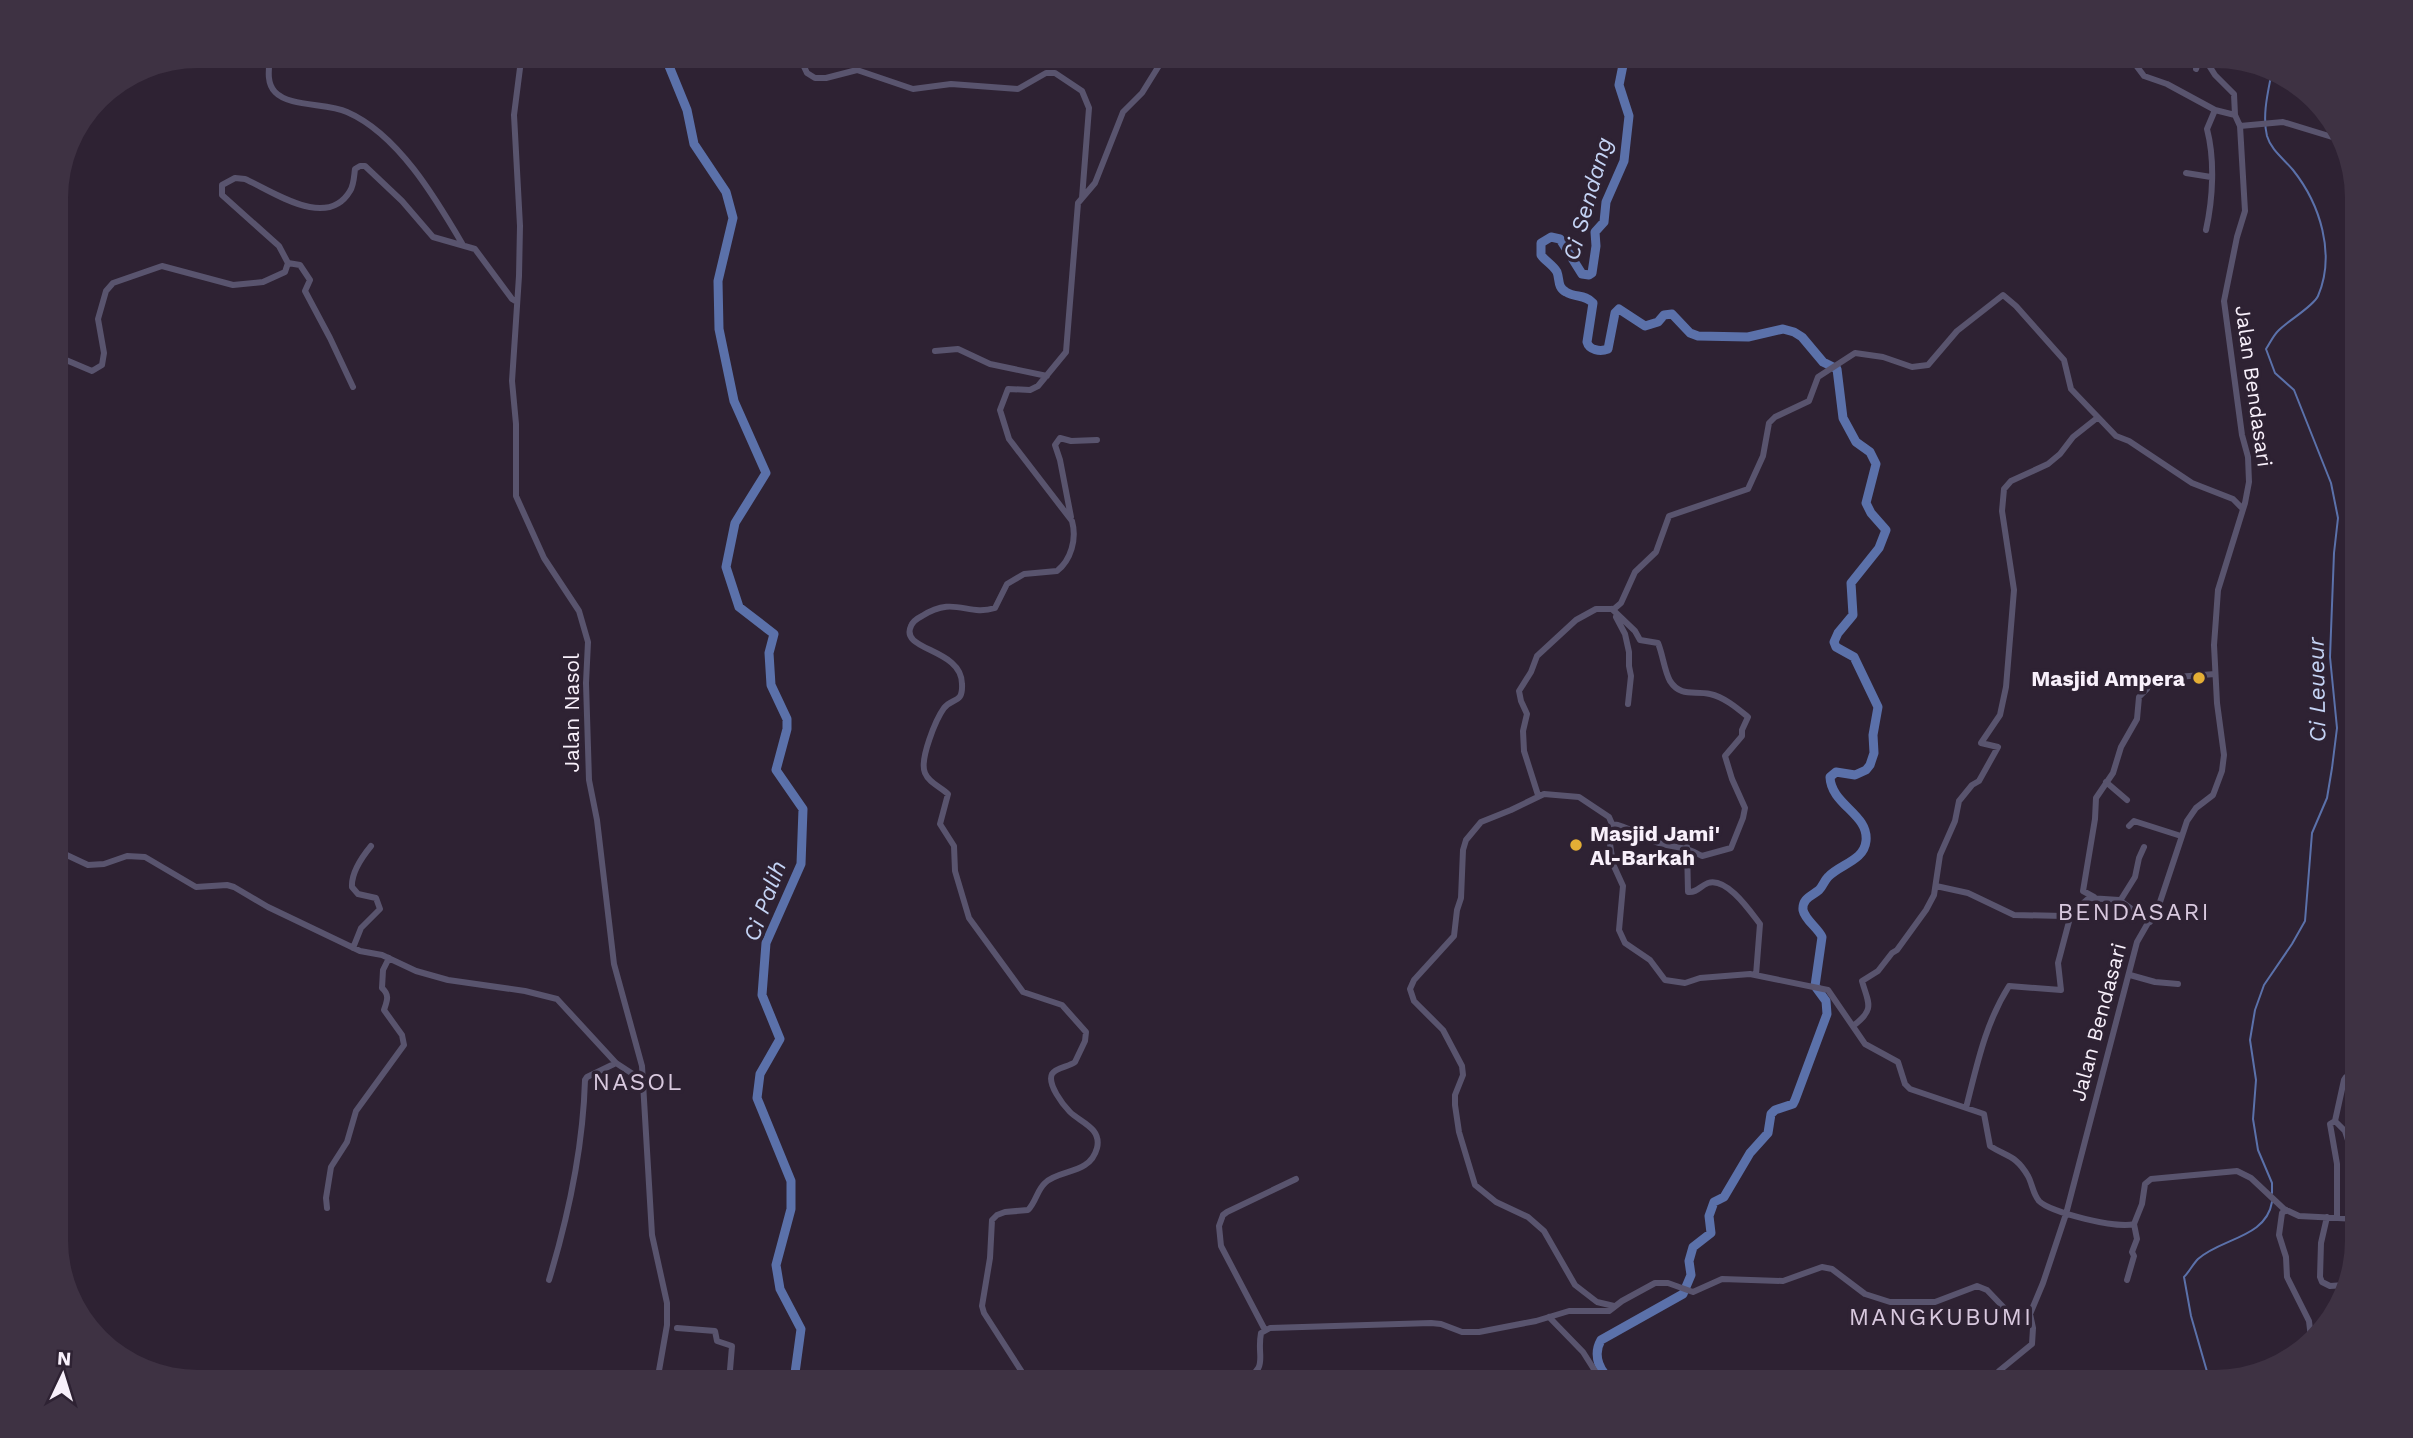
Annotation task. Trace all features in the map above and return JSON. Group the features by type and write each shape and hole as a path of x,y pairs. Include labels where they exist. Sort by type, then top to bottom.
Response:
{"street":[{"path":"270,68 269,82 275,92 289,100 354,115 379,134 426,185 463,245"},
{"name":"Jalan Nasol","path":"520,68 514,115 520,226 512,382 516,417 516,496 544,558 570,595 585,627 589,654 586,683 589,780 597,820 614,964 639,1055 652,1235 667,1303 667,1325 659,1370"},
{"path":"805,68 815,78 860,71 910,88 951,83 1018,89 1046,73 1055,73 1082,91 1089,108 1082,198"},
{"path":"1071,519 1010,441 1000,412 1008,389 1033,389 1063,357 1068,344 1077,208 1095,183 1123,112 1142,93 1158,68"},
{"path":"2138,68 2144,76 2167,84 2215,110 2235,115"},
{"name":"Jalan Bendasari","path":"2000,1370 2032,1344 2034,1328 2030,1314 2066,1214 2137,942 2160,902 2191,813 2213,795 2222,771 2224,755 2214,645 2218,590 2249,482 2248,457 2242,435 2224,301 2245,211 2240,126 2235,115 2234,94 2210,68"},
{"path":"2206,230 2210,212 2211,177 2211,139 2207,131 2215,110"},
{"path":"2240,126 2283,122 2328,136"},
{"path":"69,361 92,371 102,365 104,353 98,319 107,289 118,281 162,266 221,284 267,281 287,270 288,264 279,246 222,195 222,185 232,179 240,178 302,205 323,209 334,206 348,194 355,169 363,166 376,174 433,237 475,249 517,302"},
{"path":"2186,173 2211,177"},
{"path":"288,264 304,268 310,279 305,291 353,387"},
{"path":"1538,795 1523,740 1527,714 1521,701 1520,689 1531,674 1536,658 1580,618 1596,609 1612,609 1623,600 1635,572 1656,552 1669,516 1748,489 1763,456 1769,423 1775,417 1810,401 1816,379 1858,353 1883,357 1912,367 1928,365 1957,331 2003,295 2064,360 2069,386 2116,436 2129,441 2194,484 2233,499 2243,509"},
{"path":"935,351 958,349 990,365 1047,376"},
{"path":"1853,1026 1864,1018 1869,1008 1862,981 1878,971 1897,950 1928,907 1936,886 1939,857 1955,821 1959,802 1972,785 1979,781 1998,747 1981,742 2000,715 2006,687 2014,582 2002,510 2003,493 2011,481 2048,464 2097,418"},
{"path":"1020,1370 982,1306 990,1258 992,1224 997,1215 1028,1210 1045,1182 1080,1169 1094,1153 1097,1143 1090,1126 1068,1111 1051,1080 1056,1070 1075,1062 1085,1041 1086,1032 1062,1004 1023,992 967,914 956,871 954,846 940,824 948,794 931,782 923,766 923,755 942,712 962,694 962,678 944,655 917,645 909,632 915,620 934,608 948,606 992,609 997,607 1005,586 1020,576 1050,573 1060,568 1072,547 1074,528 1055,445 1060,438 1071,441 1097,440"},
{"path":"1612,609 1626,636 1629,652 1631,676 1628,704"},
{"path":"1612,609 1618,618 1635,631 1640,640 1658,643 1667,674 1674,686 1688,694 1715,695 1748,717 1742,736 1725,756 1745,808 1733,845 1729,849 1706,856 1686,847 1662,844 1624,826 1612,824"},
{"path":"2094,898 2083,891 2096,798 2115,769 2121,747 2137,719 2139,697 2147,690 2150,680 2215,674"},
{"path":"2106,782 2127,800"},
{"path":"1615,1306 1597,1302 1575,1285 1544,1231 1528,1217 1499,1204 1475,1185 1456,1115 1455,1098 1463,1075 1462,1066 1443,1030 1414,1002 1410,993 1414,981 1454,936 1461,898 1466,841 1481,821 1513,810 1538,795 1580,797 1607,815 1612,824 1610,844 1613,864 1623,886 1618,929 1625,943 1650,960 1667,981 1685,983 1700,978 1756,975 1830,992 1869,1047 1897,1061 1905,1084 1910,1089 1986,1116 1989,1144 2015,1159 2027,1175 2039,1200 2066,1214 2119,1225 2134,1224"},
{"path":"2129,826 2133,821 2181,836"},
{"path":"354,948 361,928 380,909 376,898 358,894 352,887 352,878 371,846"},
{"path":"1686,847 1688,892 1694,892 1711,882 1721,884 1760,924 1756,975"},
{"path":"2120,901 2135,877 2138,858 2144,847"},
{"path":"69,856 89,865 104,864 122,856 140,856 196,887 230,886 354,948 389,958 416,971 448,980 525,991 557,999 616,1063 642,1080"},
{"path":"1936,886 1963,891 2017,916 2064,916 2071,914 2087,899 2094,898 2120,901 2150,922"},
{"path":"1966,1108 1986,1031 2008,986 2061,990 2058,963 2071,914"},
{"path":"327,1208 331,1167 348,1141 356,1111 404,1045 402,1035 384,1012 387,999 382,988 383,973 389,958"},
{"path":"2130,975 2155,982 2178,984"},
{"path":"549,1280 564,1232 579,1160 585,1080 616,1063"},
{"path":"2337,1217 2338,1168 2330,1124 2335,1121 2345,1091"},
{"path":"2335,1121 2345,1131"},
{"path":"2127,1280 2137,1239 2134,1224 2142,1204 2145,1184 2151,1180 2236,1171 2244,1173 2285,1209 2299,1216 2345,1218"},
{"path":"1265,1329 1221,1246 1219,1226 1227,1212 1296,1179"},
{"path":"2285,1209 2281,1215 2279,1235 2286,1256 2287,1274 2309,1321 2310,1329"},
{"path":"2327,1217 2321,1243 2320,1277 2322,1282 2336,1286"},
{"path":"1265,1329 1311,1325 1431,1323 1462,1332 1479,1332 1569,1311 1605,1312 1655,1283 1668,1283 1688,1292 1723,1279 1783,1281 1822,1267 1832,1269 1865,1294 1890,1302 1935,1302 1977,1286 1987,1290 2010,1314 2018,1317 2030,1314"},
{"path":"1549,1317 1587,1356 1595,1370"},
{"path":"677,1328 715,1331 717,1341 732,1346 730,1370"},
{"path":"1257,1370 1262,1361 1259,1338 1265,1329"}],"waterway":[{"name":"Ci Palih","path":"670,68 687,110 694,144 726,192 733,218 718,281 719,329 734,401 766,473 735,523 726,567 739,607 774,634 769,653 771,685 787,719 787,729 776,770 803,809 801,864 766,943 762,995 780,1039 760,1074 757,1098 791,1181 791,1209 776,1265 780,1289 801,1329 795,1370"},
{"name":"Ci Sendang","path":"1603,1370 1597,1358 1601,1340 1683,1294 1691,1275 1689,1261 1693,1247 1711,1233 1709,1216 1714,1202 1724,1197 1750,1153 1768,1133 1771,1114 1793,1104 1827,1014 1826,1001 1815,986 1822,937 1806,917 1803,906 1828,877 1856,858 1864,848 1866,841 1862,824 1836,795 1830,777 1836,772 1855,775 1870,765 1874,753 1873,735 1878,707 1854,657 1836,647 1834,642 1853,615 1851,583 1879,548 1886,530 1866,503 1876,464 1870,452 1856,442 1843,418 1837,369 1823,362 1802,337 1794,332 1783,329 1748,337 1698,336 1690,333 1672,314 1664,315 1658,322 1645,326 1619,309 1615,313 1608,349 1595,350 1588,345 1593,303 1561,288 1557,272 1541,255 1541,243 1551,237 1560,239 1582,274 1592,273 1595,232 1604,222 1606,202 1624,161 1629,116 1619,85 1622,68"},
{"name":"Ci Leueur","path":"2270,81 2265,112 2267,136 2271,146 2293,170 2311,198 2322,230 2325,263 2318,296 2278,331 2266,349 2275,373 2294,390 2331,483 2338,518 2330,657 2337,728 2327,798 2312,833 2305,921 2264,985 2255,1010 2250,1040 2256,1080 2253,1119 2258,1150 2272,1183 2272,1193"},
{"name":"Ci Leueur","path":"2207,1370 2191,1316 2184,1277 2198,1259 2261,1223 2272,1202"}],"place":[{"name":"Masjid Ampera","path":"2199,678"},
{"name":"Masjid Jami' Al-Barkah","path":"1576,845"}],"district":[{"name":"BENDASARI","path":"2134,912"},
{"name":"NASOL","path":"638,1082"},
{"name":"MANGKUBUMI","path":"1941,1317"}]}
